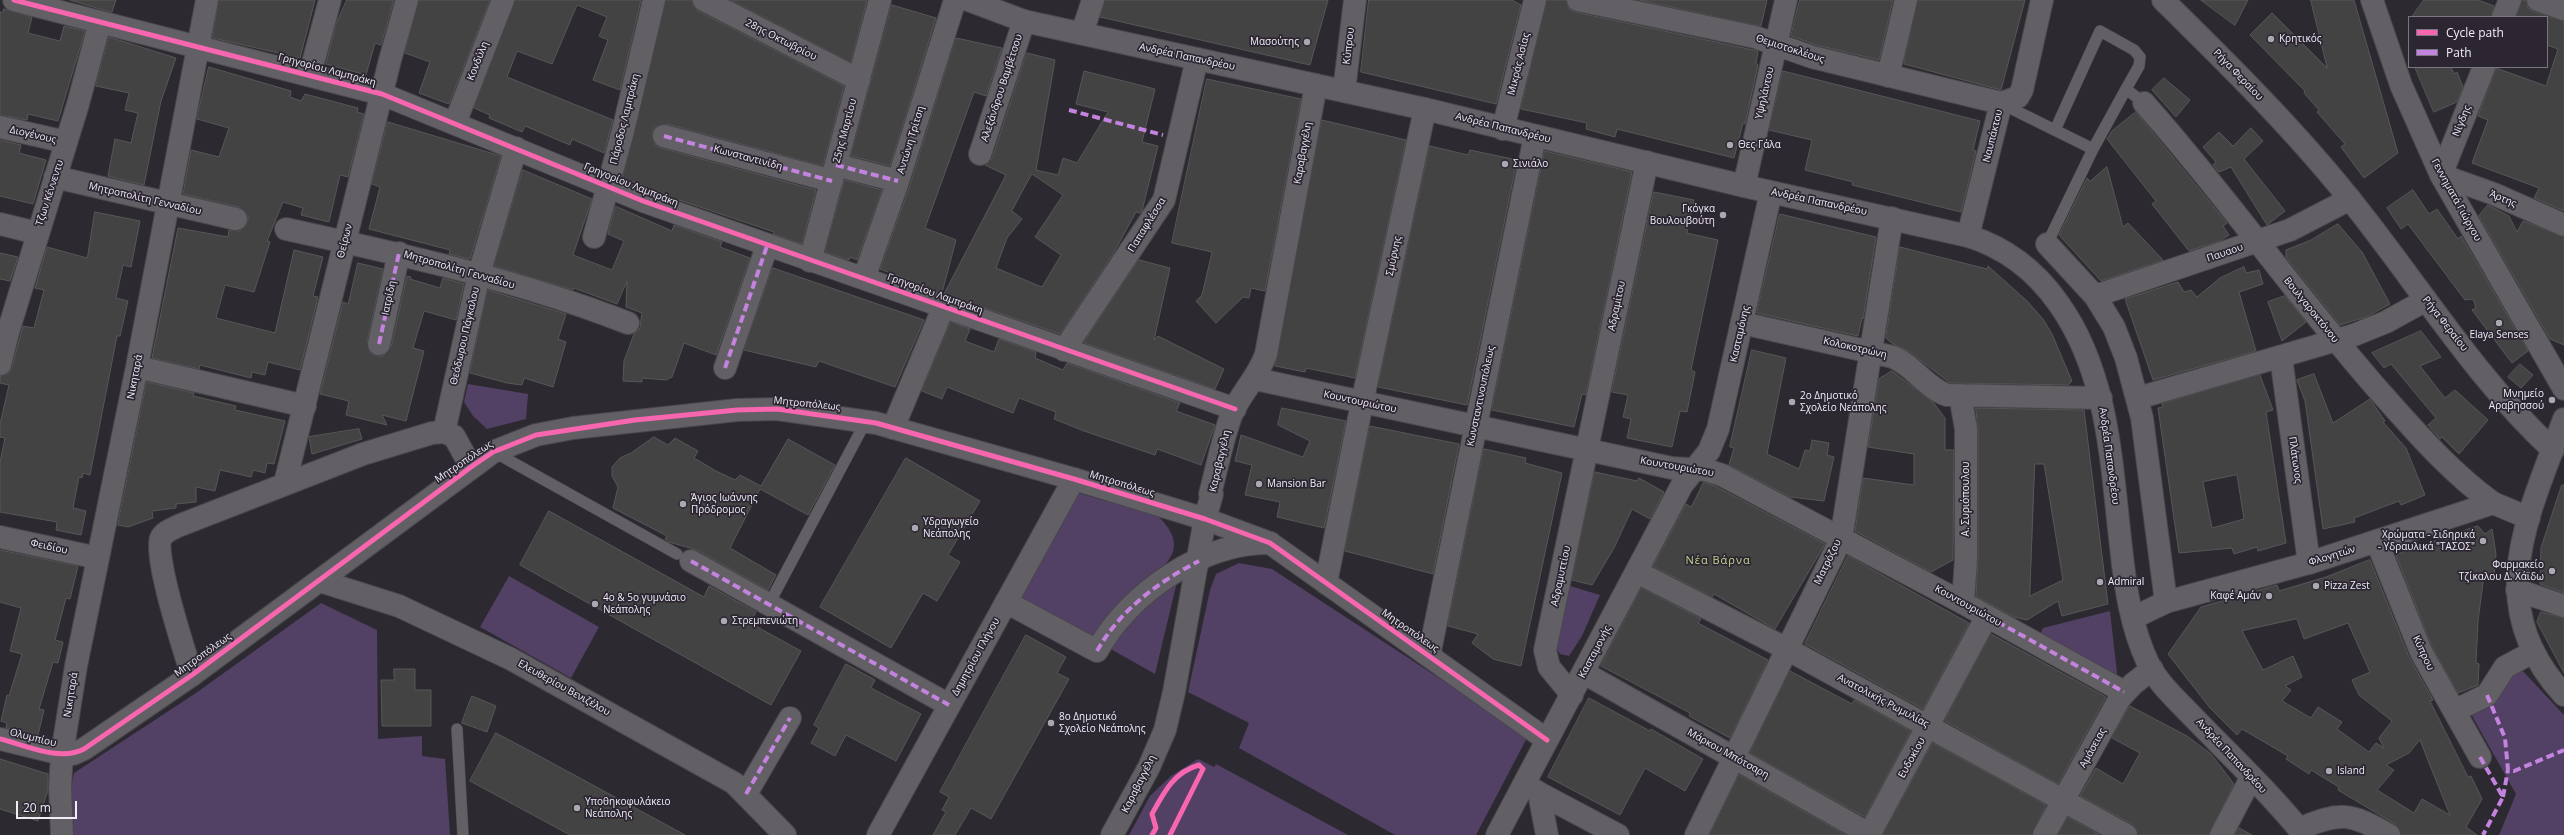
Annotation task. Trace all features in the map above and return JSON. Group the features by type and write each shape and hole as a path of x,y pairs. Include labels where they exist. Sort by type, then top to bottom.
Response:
{"street":[{"name":"Γρηγορίου Λαμπράκη","path":"14,0 310,74 382,94 608,186 767,246 864,278 1064,350 1235,409"},
{"name":"Νικηταρά","path":"62,835 60,786 62,754 71,691 137,367 207,0"},
{"path":"310,74 330,0"},
{"name":"Θείρων","path":"285,483 344,242 407,0"},
{"name":"Κονδύλη","path":"454,123 503,0"},
{"name":"Πάροδος Λαμπράκη","path":"594,237 654,0"},
{"name":"28ης Οκτωβρίου","path":"704,0 859,80"},
{"name":"25ης Μαρτίου","path":"810,261 880,0"},
{"name":"Αντώνη Τρίτση","path":"864,278 898,181 955,0"},
{"name":"Ανδρέα Παπανδρέου","path":"968,0 1024,20 1425,109 1744,186 1968,236 1998,248 2016,258 2048,289 2083,343 2101,398 2107,428 2124,576 2133,618 2143,651 2152,669 2177,700 2301,832"},
{"path":"1082,33 1093,0"},
{"name":"Κύπρου","path":"1344,91 1355,0"},
{"name":"Μικράς Ασίας","path":"1503,129 1535,0"},
{"name":"Θεμιστοκλέους","path":"1578,0 1756,37 1812,57 2001,103"},
{"name":"Υψηλάντου","path":"1744,186 1786,0"},
{"path":"1888,76 1906,0"},
{"name":"Ναυπάκτου","path":"1968,236 2001,103 2018,97 2022,90 2042,0"},
{"name":"Ρήγα Φεραίου","path":"2164,0 2239,75 2350,199 2426,300 2511,406 2553,450"},
{"name":"Γεννηματά Γιώργου","path":"2372,0 2401,85 2441,175 2564,389"},
{"path":"2503,16 2510,0"},
{"path":"2538,0 2564,9"},
{"name":"Αλεξάνδρου Βαμβέτσου","path":"980,154 1024,20"},
{"name":"Τζων Κέννεντυ","path":"0,364 4,331 66,142 100,22"},
{"name":"Παπαφλέσσα","path":"1064,350 1164,200 1197,59"},
{"name":"Νίγδης","path":"2441,175 2484,68"},
{"name":"Καραβαγγέλη","path":"1112,835 1149,767 1165,730 1199,561 1205,519 1227,431 1235,409 1255,379 1266,354 1316,85"},
{"name":"Βουλγαροκτόνου","path":"2144,103 2335,341 2436,455 2493,503"},
{"name":"Σμύρνης","path":"1326,583 1362,403 1425,109"},
{"name":"Διογένους","path":"0,127 66,142"},
{"name":"Κωνσταντινίδη","path":"664,136 834,173 898,181"},
{"name":"Κωνσταντινουπόλεως","path":"1429,656 1535,136"},
{"name":"Θεόδωρου Πάγκαλου","path":"444,432 479,274 516,148"},
{"name":"Αδραμίτου","path":"1588,449 1647,162"},
{"name":"Άρτης","path":"2441,175 2494,194 2564,225"},
{"name":"Μητροπολίτη Γενναδίου","path":"55,177 167,205 236,219"},
{"name":"Κασταμόνης","path":"1694,469 1709,451 1715,439 1771,192"},
{"name":"Παυαου","path":"2095,296 2257,242 2303,225 2350,199"},
{"name":"Ματρόζου","path":"1696,835 1841,539 1872,352 1892,218"},
{"path":"0,224 37,233"},
{"name":"Μητροπολίτη Γενναδίου","path":"286,230 399,253 479,274 584,306 628,323"},
{"path":"2046,244 2095,296 2119,339 2138,398 2166,602"},
{"path":"725,368 767,246"},
{"name":"Ιατρίδη","path":"379,344 399,253"},
{"path":"2138,398 2335,341 2373,328 2426,300"},
{"path":"893,428 944,306"},
{"name":"Κολοκοτρώνη","path":"1742,323 1872,352 1900,360 1941,392 1960,395 2101,398"},
{"name":"Πλάτωνος","path":"2281,357 2309,563"},
{"path":"137,367 305,406"},
{"name":"Κουντουριώτου","path":"1255,379 1672,468 1694,469 1731,479 1987,616 2124,692"},
{"name":"Α. Συριόπουλου","path":"1960,395 1966,429 1966,558 1963,603"},
{"name":"Μητροπόλεως","path":"62,754 73,754 84,749 192,675 493,452 536,435 573,428 738,410 777,409 866,421 893,428 1074,479 1205,519 1270,543 1547,740"},
{"path":"2564,419 2520,548 2518,590 2520,617 2532,652 2548,677 2564,695"},
{"name":"Μητροπόλεως","path":"192,675 162,564 160,540 164,534 178,526 285,483 363,454 432,433 444,432 454,436 471,467"},
{"name":"Αδραμυττίου","path":"1572,695 1549,667 1545,650 1588,449"},
{"name":"Κασταμονής","path":"1497,835 1532,788 1547,740 1638,572 1682,485 1694,469"},
{"name":"Δημητρίου Γλήνου","path":"878,835 1074,479"},
{"path":"2493,503 2529,518"},
{"name":"Φλογητών","path":"2133,618 2166,602 2309,563 2493,503"},
{"name":"Φειδίου","path":"0,537 98,558"},
{"name":"Κύπρου","path":"2377,542 2421,652 2480,757"},
{"path":"1006,602 1097,651 1116,624 1139,600 1164,581 1199,561 1233,547 1251,543 1270,543"},
{"path":"684,558 949,705"},
{"name":"Ανατολικής Ρωμυλίας","path":"1638,572 1929,726 2126,835"},
{"name":"Ελευθερίου Βενιζέλου","path":"320,581 399,606 511,659 718,773 746,794 785,835"},
{"path":"2518,590 2564,606"},
{"name":"Ευδοκίου","path":"1870,835 1987,616"},
{"path":"2454,711 2487,695 2505,667 2532,652"},
{"name":"Αμάσειας","path":"2044,835 2124,692 2152,669"},
{"name":"Μάρκου Μπότσαρη","path":"1584,673 1870,835"},
{"path":"746,794 790,718"},
{"name":"Ολυμπίου","path":"0,739 62,754"},
{"path":"2221,835 2251,778"},
{"path":"1532,788 1547,835"},
{"path":"1532,788 1618,835"},
{"path":"2301,832 2326,819 2346,816 2361,819 2389,835"}],"lane":[{"path":"2046,244 2093,148 2138,66 2140,57 2134,50 2100,31 2055,130"},
{"path":"2126,89 2144,103"},
{"path":"2001,103 2093,148"},
{"path":"769,604 866,421"},
{"path":"493,452 684,558"},
{"path":"457,729 463,835"}],"shaded area":[{"path":"468,384 528,394 526,419 487,429 473,416 464,402"},
{"path":"1078,493 1158,516 1170,531 1174,543 1172,555 1168,561 1094,640 1022,601 1021,592"},
{"path":"1239,563 1272,569 1528,736 1476,835 1395,835 1239,748 1249,723 1188,692 1210,590 1216,574"},
{"path":"509,576 599,627 571,678 480,627"},
{"path":"1177,582 1155,674 1109,648 1144,606"},
{"path":"1567,585 1600,595 1582,636 1569,656 1560,654 1556,648"},
{"path":"321,603 377,630 378,739 422,736 422,756 445,759 450,835 72,835 70,793 74,773 196,693"},
{"path":"2110,611 2118,682 2039,637 2043,628"},
{"path":"2519,667 2564,715 2564,835 2499,835 2516,794 2471,714 2508,674"},
{"path":"1198,759 1214,767 1216,764 1348,835 1129,835 1150,796 1171,776"}],"building":[{"path":"70,0 116,0 112,12"},
{"path":"219,0 315,0 300,58 213,38"},
{"path":"347,0 394,0 381,45 375,43 366,75 326,64 336,24"},
{"path":"419,0 490,0 449,104 419,93 430,62 405,53"},
{"path":"515,0 641,0 620,90 593,80 608,40 599,36 607,17 577,5 552,64 517,51 507,77 613,120 604,153 572,139 570,145 525,126 522,132 489,118 490,115 474,108"},
{"path":"666,0 692,0 693,6 698,11 844,86 823,166 667,124 655,127 652,133 655,145 661,148 816,190 802,244 773,234 774,232 676,199 623,178"},
{"path":"731,0 867,0 851,62"},
{"path":"1105,0 1328,0 1310,65 1100,17"},
{"path":"1369,0 1512,0 1521,5 1496,104 1361,72"},
{"path":"1547,0 1566,0 1569,9 1575,12 1758,51 1756,64 1758,65 1745,124 1743,123 1734,158 1617,129 1615,137 1586,129 1587,123 1521,109"},
{"path":"1639,0 1767,0 1761,26"},
{"path":"1800,0 1893,0 1879,60 1816,45 1791,36"},
{"path":"1918,0 2025,0 2001,90 1904,64"},
{"path":"2201,0 2248,0 2235,25"},
{"path":"2311,0 2354,0 2398,153 2364,178 2341,147 2345,144 2317,112 2319,110 2304,93 2305,91 2250,35 2272,13 2327,68"},
{"path":"2424,0 2478,0 2494,6 2491,16 2413,16"},
{"path":"2522,0 2526,0 2528,8 2534,12 2547,16 2517,16"},
{"path":"892,5 936,18 890,166 851,156"},
{"path":"4,9 32,17 28,33 60,41 64,26 85,31 58,121 28,114 27,120 0,115 0,12 3,12"},
{"path":"2548,16 2564,21 2564,211 2534,198 2539,188 2472,163 2488,120 2478,116 2496,68 2546,86 2558,49 2548,45"},
{"path":"109,37 176,58 161,101 144,185 108,176 115,139 131,143 138,113 125,110 129,93 96,86"},
{"path":"956,38 1002,48 986,96 974,92 925,228 956,240 942,293 880,269 910,185"},
{"path":"1027,53 1055,60 1036,170 1058,175 1063,158 1077,163 1108,112 1076,104 1084,71 1155,89 1142,142 1158,146 1142,211 1140,213 1136,212 1113,254 1060,334 944,294 1006,175 985,165 992,158","holes":["1032,174 1063,195 1035,237 1061,255 1042,287 996,268 1007,238 1022,219 1012,211"]},
{"path":"209,67 291,91 290,97 301,101 305,94 358,108 357,112 364,114 348,177 340,175 329,222 301,215 303,208 283,202 267,241 270,242 254,292 225,285 216,318 275,333 294,250 323,257 313,296 318,297 300,370 268,362 265,375 252,372 251,378 200,365 199,369 152,358 178,228 228,237 229,230 240,231 248,221 248,215 239,207 183,194 191,150 219,157 229,128 197,119"},
{"path":"2415,68 2451,68 2454,74 2457,72 2463,87 2457,102 2434,112"},
{"path":"1783,71 1980,121 1973,150 1976,151 1961,212 1852,185 1853,182 1805,170 1812,140 1769,130"},
{"path":"2164,78 2190,100 2176,117 2152,90"},
{"path":"1207,79 1301,99 1265,291 1251,288 1249,298 1243,297 1216,323 1196,301 1202,295 1212,252 1172,243"},
{"path":"2136,112 2227,223 2223,226 2229,235 2220,241 2189,251 2152,204 2156,201 2107,139 2112,131"},
{"path":"1322,120 1406,140 1355,378 1306,368 1305,372 1275,366"},
{"path":"388,122 501,156 470,259 449,254 450,250 369,229 380,187 372,184"},
{"path":"2251,128 2263,141 2244,159 2285,211 2267,225 2231,167 2219,172 2213,165 2216,162 2203,147 2219,132 2233,146"},
{"path":"0,140 21,145 19,153 46,160 33,204 0,196"},
{"path":"1430,146 1468,155 1470,150 1517,160 1467,405 1378,387"},
{"path":"1545,151 1632,172 1586,395 1582,394 1574,427 1492,410"},
{"path":"2107,167 2123,227 2128,223 2163,260 2101,281 2059,235 2087,178 2090,181"},
{"path":"523,170 592,199 573,255 612,270 624,241 608,234 615,206 672,231 674,225 722,242 720,247 750,258 716,355 684,343 672,377 666,380 642,378 642,382 623,381 624,361 634,334 640,328 642,313 626,307 627,281 617,304 574,288 573,290 494,266"},
{"path":"845,180 882,190 857,260 850,257 849,260 825,252"},
{"path":"2413,190 2429,214 2437,209 2458,239 2461,236 2528,351 2512,363 2472,310 2476,308 2473,299 2465,300 2408,224 2401,229 2387,208"},
{"path":"1654,192 1694,200 1687,233 1718,240 1691,370 1695,372 1687,412 1680,411 1672,447 1627,438 1631,419 1623,417 1628,395 1612,392"},
{"path":"2488,205 2509,216 2517,232 2523,221 2564,237 2564,345 2550,339 2479,216"},
{"path":"95,212 140,221 131,267 123,265 116,298 128,301 120,336 117,336 90,475 83,473 82,478 79,477 73,508 86,511 81,535 56,530 57,522 0,512 0,462 5,438 0,437 0,424 9,385 0,383 0,376 9,373 12,367 23,326 34,328 44,290 35,288 47,247 87,258"},
{"path":"1780,214 1876,237 1863,319 1862,318 1858,336 1757,313"},
{"path":"2338,224 2362,252 2390,304 2366,317 2340,325 2286,257 2286,250 2311,240"},
{"path":"1900,247 1987,269 1988,266 2027,301 2043,319 2052,334 2072,381 2068,385 1950,383 1907,350 1893,344 1886,338"},
{"path":"0,253 18,257 10,281 0,279"},
{"path":"1139,260 1170,268 1154,340 1158,336 1224,369 1215,389 1084,343"},
{"path":"358,263 383,269 367,342 370,353 377,356 383,356 391,347 407,276 411,277 410,279 440,288 443,278 464,284 456,320 424,311 413,348 424,351 406,421 382,415 387,425 346,415 349,401 320,394 343,302 348,304"},
{"path":"2244,267 2246,273 2259,270 2263,284 2239,292 2256,351 2153,380 2125,299 2178,282 2184,292 2191,290 2197,297 2220,278"},
{"path":"773,268 924,320 895,387 819,361 816,367 744,350"},
{"path":"488,290 566,314 558,339 566,342 553,387 524,378 522,385 507,383 470,373"},
{"path":"2285,296 2306,322 2282,341 2268,302"},
{"path":"951,322 970,329 965,341 994,352 999,339 1036,352 1035,358 1063,370 1067,363 1180,403 1176,411 1215,425 1201,465 1157,449 1155,455 1084,431 1054,419 1056,412 1019,398 1013,413 947,387 942,399 922,391"},
{"path":"2421,331 2441,357 2420,366 2445,398 2455,390 2488,420 2459,454 2442,437 2440,439 2428,425 2436,418 2391,364 2384,368 2372,353"},
{"path":"1752,350 1786,358 1767,454 1799,469 1805,450 1810,451 1812,440 1829,443 1827,455 1834,457 1824,501 1790,497 1729,465 1734,448 1730,447"},
{"path":"2520,364 2533,375 2521,388 2508,377"},
{"path":"1892,371 1933,402 1945,418 1945,450 1954,450 1953,560 1931,572 1855,531 1863,478 1914,485 1914,454 1868,447 1879,379"},
{"path":"2314,374 2333,423 2370,399 2385,421 2383,422 2406,448 2425,495 2401,505 2399,501 2354,518 2355,522 2323,529 2305,401 2297,380"},
{"path":"2260,375 2273,410 2266,412 2286,543 2258,551 2257,547 2234,554 2232,548 2179,553 2158,408 2163,407 2162,404","holes":["2237,475 2244,519 2212,528 2203,482"]},
{"path":"147,382 194,393 193,396 236,406 235,410 285,421 274,464 267,463 265,473 253,470 251,477 220,470 215,491 196,487 196,502 176,504 176,508 152,511 153,518 128,527 118,525"},
{"path":"1282,408 1346,421 1324,528 1277,517 1280,502 1245,495 1252,465 1235,461 1241,435 1303,457 1310,441 1278,425"},
{"path":"1976,408 2084,410 2108,604 2062,616 2058,601 2027,620 2014,617 1976,596 1978,558 1978,429","holes":["2035,464 2044,464 2063,580 2030,596"]},
{"path":"1370,426 1459,444 1433,574 1345,551"},
{"path":"359,429 362,439 312,454 309,437"},
{"name":"Άγιος Ιωάννης Πρόδρομος","path":"654,437 668,445 675,438 698,451 694,458 716,471 735,480 740,475 761,486 788,439 835,465 808,515 760,489 730,548 776,575 768,590 697,550 669,542 665,539 667,536 613,508 618,487 612,476 612,467 620,458 631,453"},
{"path":"1484,449 1526,458 1525,463 1562,473 1521,666 1493,659 1472,643 1478,634 1448,626"},
{"name":"Υδραγωγείο Νεάπολης","path":"906,458 980,501 948,555 960,562 937,601 923,593 891,648 820,607"},
{"path":"1595,472 1637,481 1639,478 1664,492 1650,519 1632,509 1614,548 1592,585 1572,580"},
{"path":"1704,482 1717,487 1825,544 1775,629 1714,594 1712,597 1653,566 1686,504 1691,507"},
{"path":"2562,485 2564,485 2564,593 2540,584 2541,548"},
{"path":"549,511 704,597 709,586 756,612 750,623 801,651 771,705 520,565"},
{"path":"2478,526 2485,534 2492,529 2496,554 2494,576 2484,575 2478,621 2476,663 2479,664 2478,685 2458,693 2432,647 2396,555"},
{"path":"0,550 78,566 70,599 66,598 55,640 63,642 58,663 53,662 39,709 44,710 38,735 6,728 7,723 1,721 7,695 9,696 22,654 10,651 21,608 0,602"},
{"path":"1848,556 1969,623 1923,709 1805,644"},
{"path":"2370,560 2409,657 2433,700 2430,701 2468,777 2471,776 2482,799 2466,827 2477,835 2401,835 2395,824 2338,790 2339,787 2311,770 2309,774 2286,759 2288,756 2242,729 2237,735 2210,708 2168,654 2201,607 2277,585 2279,591 2326,577","holes":["2297,619 2304,639 2348,623 2370,672 2352,680 2359,695 2392,721 2379,738 2384,748 2376,743 2369,752 2337,729 2342,722 2318,707 2311,718 2282,701 2291,690 2285,686 2302,677 2293,656 2263,670 2242,631","2420,740 2433,773 2450,815 2422,799 2414,813 2377,790 2394,770 2386,765 2409,753"]},
{"path":"1642,588 1701,619 1698,623 1768,660 1730,738 1689,716 1690,713 1601,666"},
{"path":"2541,612 2564,618 2564,673 2537,622"},
{"path":"1991,634 2106,697 2058,784 1945,721"},
{"path":"1026,635 1066,657 1057,673 1069,679 991,819 971,808 955,835 933,835 946,812 942,810 949,797 940,792"},
{"path":"846,664 875,680 871,688 921,714 896,761 846,735 835,756 811,743 819,728 814,725"},
{"path":"394,669 415,669 415,690 431,690 431,726 382,726 381,680 394,680"},
{"path":"1790,671 1852,704 1854,700 1911,731 1865,817 1750,753"},
{"path":"472,696 496,706 487,732 462,723"},
{"path":"1589,698 1650,731 1651,729 1703,759 1685,791 1645,768 1620,815 1548,777"},
{"path":"2130,706 2187,736 2211,754 2234,784 2209,835 2138,835 2132,824 2080,796 2096,768 2123,784 2140,753 2112,738"},
{"name":"Υποθηκοφυλάκειο Νεάπολης","path":"496,733 685,835 570,835 470,781"},
{"path":"1933,743 2046,805 2032,835 1883,835"},
{"path":"0,759 48,774 48,790 38,821 0,809"},
{"path":"1739,775 1846,835 1710,835"},
{"path":"2068,817 2100,835 2058,835"},
{"path":"2239,828 2252,835 2235,835"}],"marked path":[{"path":"1069,110 1163,135"},
{"path":"664,136 832,181"},
{"path":"836,165 898,181"},
{"path":"725,368 767,246"},
{"path":"379,344 399,253"},
{"path":"691,561 949,705"},
{"path":"1097,651 1106,636 1141,598 1169,578 1199,561"},
{"path":"1987,616 2124,692"},
{"path":"2487,695 2505,738 2508,770 2514,771 2564,750"},
{"path":"746,794 790,718"},
{"path":"2480,757 2503,797 2483,835"},
{"path":"2503,797 2508,770"}],"cycle path":[{"path":"14,0 382,94 643,201 1235,409"},
{"path":"0,739 53,753 75,753 84,749 192,675 493,452 536,435 635,420 737,410 777,409 876,423 1074,479 1205,519 1270,543 1547,740"},
{"path":"1152,835 1156,828 1152,814 1161,798 1176,778 1190,768 1199,765 1203,769 1170,835"}],"place":[{"name":"Κρητικός","path":"2271,39"},
{"name":"Μασούτης","path":"1307,42"},
{"name":"Θες Γάλα","path":"1730,145"},
{"name":"Σινιάλο","path":"1505,164"},
{"name":"Γκόγκα Βουλουβούτη","path":"1723,215"},
{"name":"Elaya Senses","path":"2499,323"},
{"name":"Μνημείο Αραβησσού","path":"2552,400"},
{"name":"2ο Δημοτικό Σχολείο Νεάπολης","path":"1792,402"},
{"name":"Mansion Bar","path":"1259,484"},
{"name":"Άγιος Ιωάννης Πρόδρομος","path":"683,504"},
{"name":"Υδραγωγείο Νεάπολης","path":"915,528"},
{"name":"Χρώματα - Σιδηρικά - Υδραυλικά \"ΤΑΣΟΣ\"","path":"2483,541"},
{"name":"Φαρμακείο Τζίκαλου Δ. Χάϊδω","path":"2552,571"},
{"name":"Admiral","path":"2100,582"},
{"name":"Pizza Zest","path":"2316,586"},
{"name":"Καφέ Αμάν","path":"2269,596"},
{"name":"4ο & 5ο γυμνάσιο Νεάπολης","path":"595,604"},
{"name":"Στρεμπενιώτη","path":"724,621"},
{"name":"8ο Δημοτικό Σχολείο Νεάπολης","path":"1051,723"},
{"name":"Island","path":"2329,771"},
{"name":"Υποθηκοφυλάκειο Νεάπολης","path":"577,808"}],"district":[{"name":"Νέα Βάρνα","path":"1718,561"}]}
